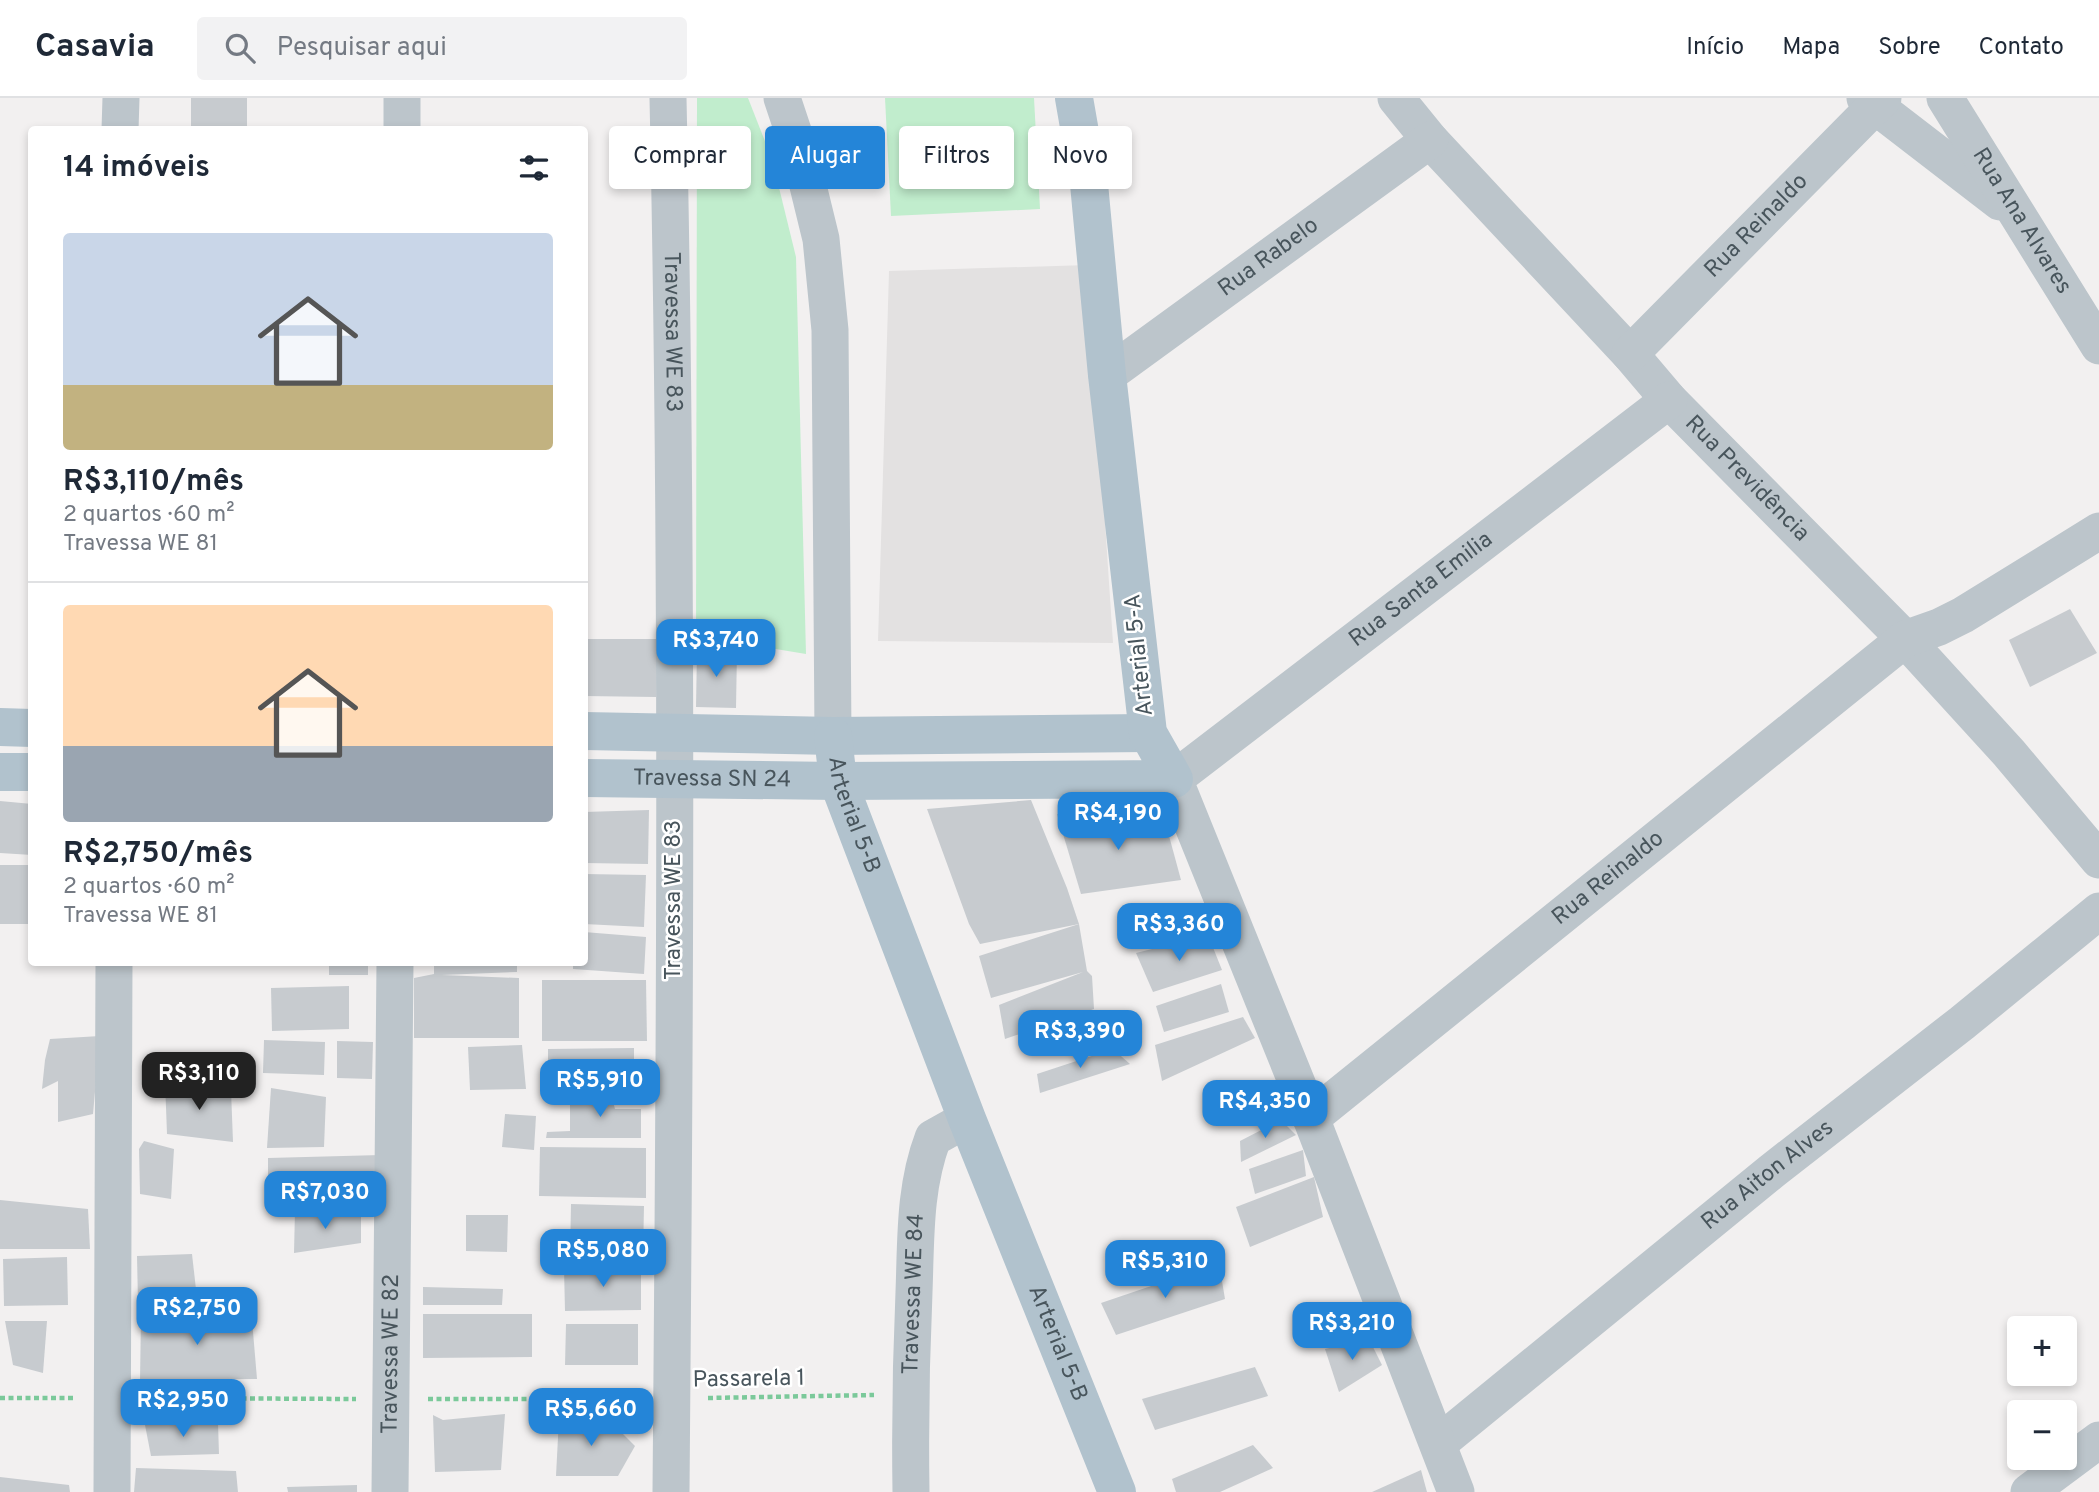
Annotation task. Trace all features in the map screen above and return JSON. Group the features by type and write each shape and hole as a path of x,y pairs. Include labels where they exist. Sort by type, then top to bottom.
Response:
{"main road":[{"name":"Arterial 5-A","path":"1073,98 1089,184 1107,376 1148,733 1174,779"},
{"path":"0,727 28,728"},
{"name":"Travessa SN 24","path":"588,731 832,736 1148,733"},
{"name":"Arterial 5-B","path":"832,736 838,781 967,1119 1117,1492"},
{"path":"0,772 28,772"},
{"name":"Travessa SN 24","path":"588,778 838,781 1174,779"}],"street":[{"path":"120,126 121,98"},
{"path":"402,98 402,126"},
{"name":"Travessa WE 83","path":"668,98 673,344 675,778 671,1492"},
{"name":"Arterial 5-B","path":"782,98 799,149 821,239 830,330 832,736"},
{"name":"Rua Previdência","path":"1396,98 1430,140 1670,400 1905,639 2009,753 2099,860"},
{"name":"Rua Ana Alvares","path":"1944,98 2099,346"},
{"path":"1874,101 2018,215"},
{"name":"Rua Reinaldo","path":"1630,354 1874,101"},
{"name":"Rua Rabelo","path":"1107,376 1430,140"},
{"name":"Rua Santa Emilia","path":"1174,779 1670,400"},
{"path":"1905,639 1963,615 2099,531"},
{"name":"Rua Reinaldo","path":"1311,1118 1905,639"},
{"name":"Arterial 5-A","path":"1174,779 1311,1118 1456,1492"},
{"name":"Rua Aiton Alves","path":"1439,1443 1772,1171 2099,912"},
{"path":"111,1492 114,966"},
{"name":"Travessa WE 82","path":"390,1492 395,966"},
{"name":"Travessa WE 84","path":"911,1492 910,1395 917,1199 923,1166 933,1138 967,1119"},
{"path":"2029,1492 2099,1440"}],"path":[{"name":"Passarela 1","path":"0,1398 672,1399 910,1395"}],"shaded area":[{"path":"1088,265 1113,643 878,641 889,271"}],"green space":[{"path":"697,98 748,98 765,141 765,189 779,189 796,257 806,654 696,636 697,189 751,189 751,126 697,126"},
{"path":"885,98 1034,98 1036,126 1028,126 1028,189 1039,189 1040,209 891,216"}],"building":[{"path":"191,98 247,98 247,126 191,126"},
{"path":"2070,609 2097,653 2030,687 2009,640"},
{"path":"588,639 657,639 656,697 588,696"},
{"path":"697,650 737,651 736,708 696,707"},
{"path":"1031,800 1079,924 980,944 969,924 927,809"},
{"path":"0,801 28,804 28,855 0,853"},
{"path":"649,810 648,864 588,863 588,812"},
{"path":"1057,814 1165,821 1181,880 1081,894"},
{"path":"0,865 28,865 28,924 0,924"},
{"path":"588,874 646,875 644,927 588,924"},
{"path":"1079,924 1087,971 1092,976 1094,1009 1005,1039 999,1005 1083,972 991,998 979,956"},
{"path":"588,932 646,937 644,974 573,969 573,966 588,966"},
{"path":"1208,935 1222,970 1153,992 1136,953"},
{"path":"329,966 368,966 368,975 329,975"},
{"path":"434,966 517,966 517,972 442,975 519,978 519,1038 414,1038 414,978 434,974"},
{"path":"542,980 646,980 647,1041 542,1041"},
{"path":"1221,984 1229,1012 1164,1032 1156,1006"},
{"path":"349,986 349,1029 272,1031 271,988"},
{"path":"1243,1017 1255,1038 1162,1081 1155,1045"},
{"path":"100,1036 93,1114 58,1122 58,1081 42,1089 50,1039"},
{"path":"264,1040 325,1042 324,1075 263,1073"},
{"path":"337,1041 373,1042 372,1079 337,1078"},
{"path":"522,1045 526,1089 470,1090 468,1047"},
{"path":"634,1048 634,1081 558,1083 558,1066 548,1067 548,1049"},
{"path":"1113,1049 1130,1064 1040,1093 1037,1074"},
{"path":"165,1081 231,1090 233,1142 167,1134"},
{"path":"271,1088 326,1097 324,1147 267,1148"},
{"path":"570,1094 611,1094 615,1109 641,1109 641,1138 546,1138 547,1132 570,1131"},
{"path":"505,1114 536,1116 534,1150 502,1147"},
{"path":"1281,1120 1296,1135 1241,1162 1240,1141"},
{"path":"144,1141 174,1149 171,1199 140,1194 139,1149"},
{"path":"540,1147 646,1148 646,1198 539,1196"},
{"path":"1303,1150 1306,1176 1255,1194 1249,1169"},
{"path":"381,1155 373,1193 268,1200 268,1158"},
{"path":"1314,1177 1323,1217 1250,1247 1236,1207"},
{"path":"0,1200 88,1209 90,1249 0,1249"},
{"path":"571,1204 644,1206 643,1256 570,1256"},
{"path":"295,1210 361,1216 361,1243 294,1253"},
{"path":"466,1215 508,1215 507,1252 466,1251"},
{"path":"192,1254 197,1298 138,1303 137,1256"},
{"path":"67,1257 68,1305 4,1306 3,1259"},
{"path":"1219,1263 1225,1299 1116,1335 1101,1303"},
{"path":"641,1267 641,1310 565,1311 564,1268"},
{"path":"423,1287 503,1289 502,1305 423,1305"},
{"path":"208,1309 252,1320 257,1379 140,1380 141,1317"},
{"path":"423,1314 532,1314 532,1357 423,1358"},
{"path":"5,1321 47,1321 43,1373 13,1365"},
{"path":"566,1324 638,1324 638,1365 565,1365"},
{"path":"1369,1339 1382,1365 1339,1392 1325,1349"},
{"path":"1255,1367 1268,1396 1155,1430 1142,1399"},
{"path":"505,1414 501,1470 435,1472 433,1415 443,1420"},
{"path":"559,1418 607,1418 635,1446 618,1476 556,1476"},
{"path":"218,1423 219,1454 151,1456 145,1425"},
{"path":"1253,1445 1273,1468 1220,1492 1176,1492 1172,1479"},
{"path":"136,1468 236,1471 238,1492 134,1492"},
{"path":"1421,1470 1427,1492 1372,1492"},
{"path":"0,1477 69,1485 70,1492 0,1492"},
{"path":"357,1485 357,1492 288,1492 287,1487"}]}
